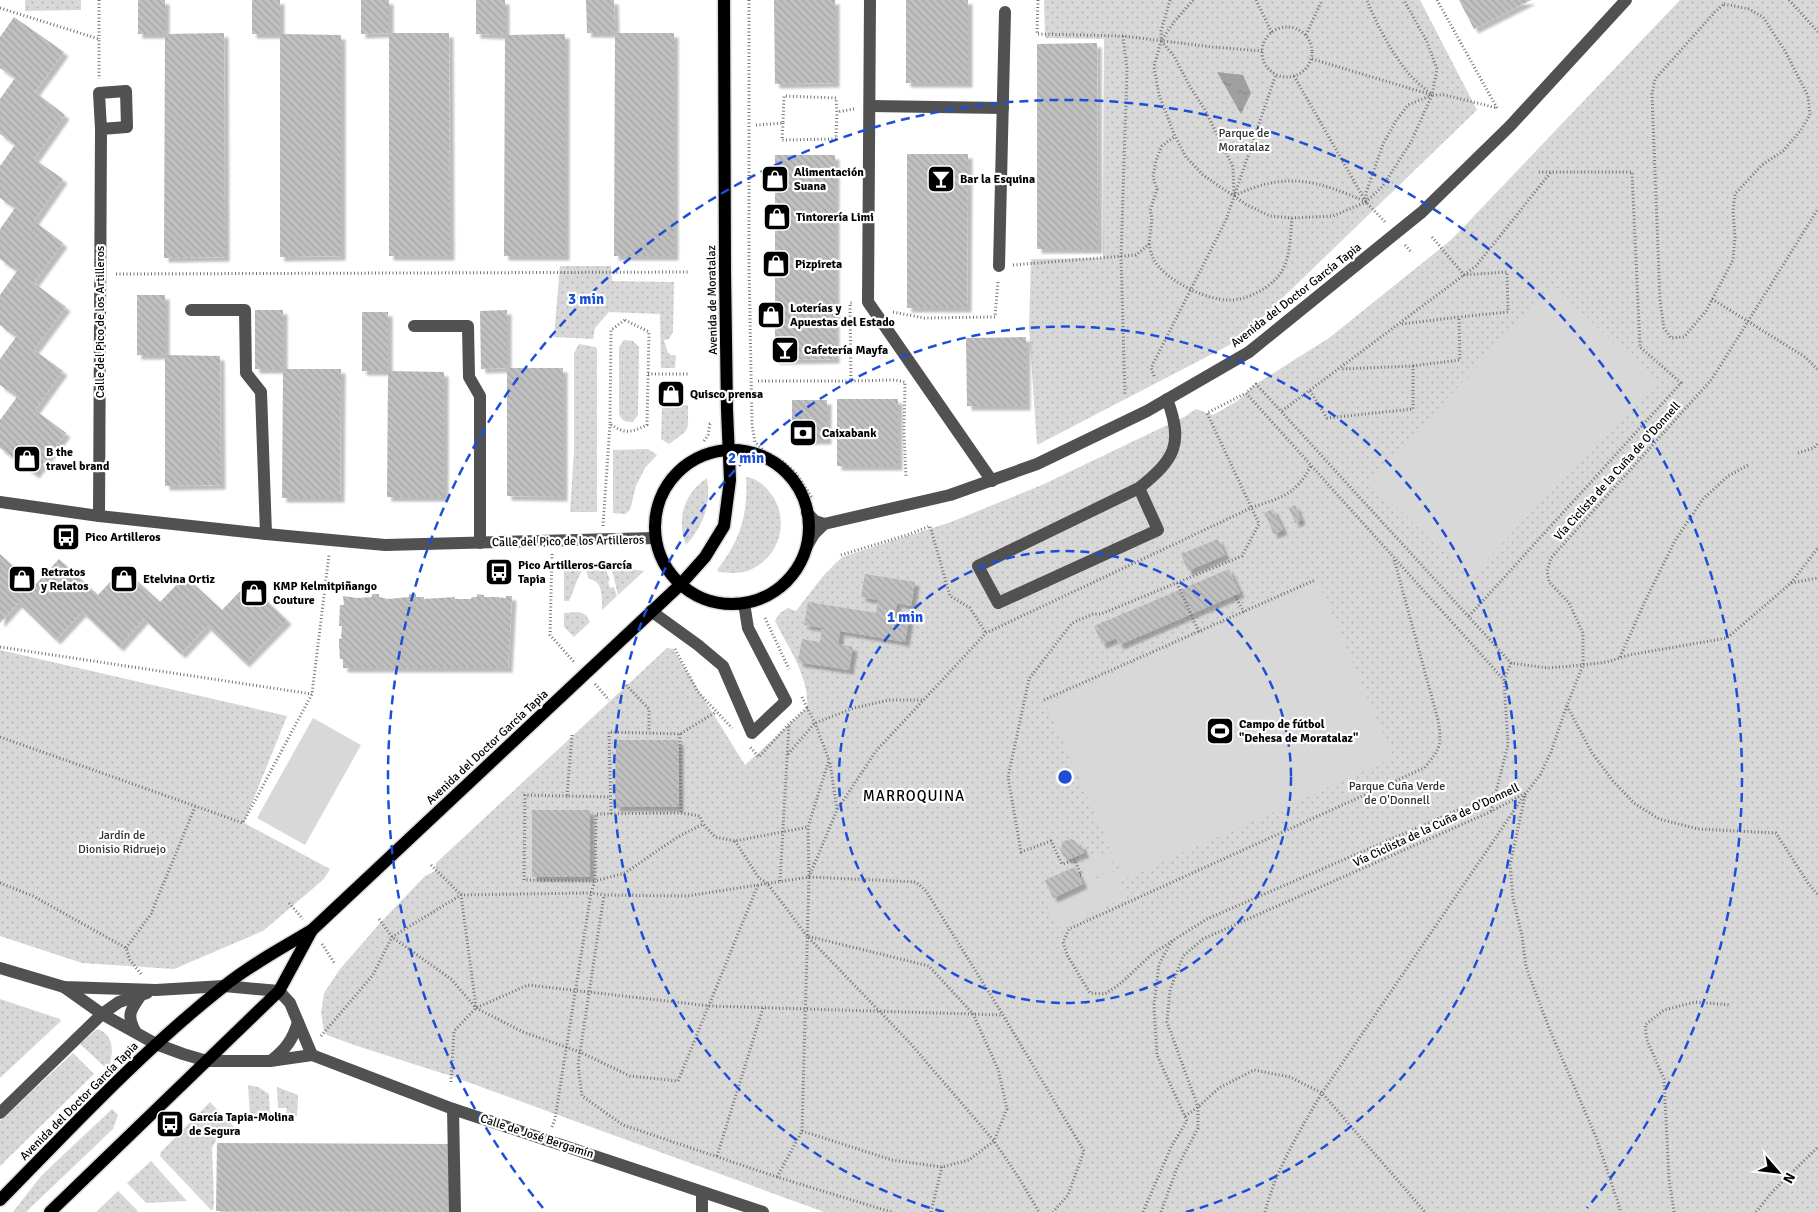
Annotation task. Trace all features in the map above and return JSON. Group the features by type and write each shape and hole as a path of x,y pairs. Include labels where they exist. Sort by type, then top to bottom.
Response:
{"main road":[{"name":"Avenida de Moratalaz","path":"680,585 705,557 724,526 730,480 725,272 724,0"},
{"path":"728,449 746,450 778,464 800,489 806,504 807,513 809,533 807,546 795,571 783,585 765,597 744,604 712,602 695,595 680,585 664,564 655,538 655,520 659,503 671,479 684,466 707,453 728,449"},
{"name":"Avenida del Doctor García Tapia","path":"0,1200 156,1044 224,986 264,958 312,930 680,585"},
{"name":"Avenida del Doctor García Tapia","path":"50,1212 279,991 312,930"}],"street":[{"path":"870,0 868,302 992,481"},
{"name":"Avenida del Doctor García Tapia","path":"824,524 950,494 1037,464 1147,411 1249,352 1422,212 1510,126 1626,0"},
{"path":"999,266 1004,12"},
{"path":"99,92 126,91 127,127 101,129"},
{"name":"Calle del Pico de los Artilleros","path":"99,92 101,129 99,516"},
{"path":"870,106 1003,108"},
{"path":"191,310 245,310 246,373 261,392 266,534"},
{"name":"Calle del Pico de los Artilleros","path":"414,326 468,326 469,377 480,396 480,542"},
{"path":"1139,488 1158,530 998,603 978,566 1139,488 1156,474 1170,458 1176,439 1174,418 1167,400"},
{"name":"Calle del Pico de los Artilleros","path":"0,502 99,516 384,546 655,538"},
{"path":"807,513 815,521 824,524 814,534 807,546"},
{"path":"651,611 698,645 723,666 752,733 786,702 748,628 744,604"},
{"path":"0,968 64,987 156,990 224,986 279,991 290,1003 312,1055"},
{"path":"64,987 102,1014 156,1044"},
{"path":"0,1113 102,1014 119,1002 156,990"},
{"path":"135,1031 130,1021 130,1012 140,995"},
{"path":"270,1061 284,1051 294,1037 298,1022"},
{"name":"Avenida del Doctor García Tapia","path":"156,1044 207,1061"},
{"name":"Calle de José Bergamín","path":"207,1061 270,1061 312,1055 453,1108 763,1212"},
{"path":"453,1108 455,1212"},
{"path":"702,1192 702,1212"}],"path":[{"path":"99,0 99,92"},
{"path":"750,0 749,266 752,425 755,442 764,451 782,461 795,472 812,498 818,502"},
{"path":"1038,0 1037,34 1122,36 1262,51"},
{"path":"1170,0 1161,31 1161,41 1154,67 1159,95 1175,136 1186,157 1204,175 1247,205 1270,216 1292,218 1333,216 1366,202 1382,187 1411,142 1432,95 1437,69 1427,42 1404,0"},
{"path":"1161,41 1192,0"},
{"path":"1256,0 1272,33"},
{"path":"1306,35 1322,0"},
{"path":"1367,0 1372,13 1395,54 1409,74 1432,95"},
{"path":"1366,202 1366,193 1383,144 1408,105 1432,95 1445,94 1497,108 1437,0"},
{"path":"1789,0 1818,32"},
{"path":"1724,4 1749,9 1763,17 1785,51 1808,96 1810,115 1801,130 1783,151 1762,165 1735,194 1733,260 1712,299 1706,311 1684,337 1671,338 1664,328 1660,301 1652,94 1655,79 1724,4"},
{"path":"0,8 99,39"},
{"path":"1286,27 1299,30 1306,35 1311,44 1312,58 1303,70 1294,76 1284,77 1276,74 1266,65 1262,51 1272,33 1279,28 1286,27"},
{"path":"1122,36 1127,69 1121,257 1125,394"},
{"path":"1161,41 1174,56 1205,110 1233,167 1234,196"},
{"path":"1312,58 1432,95"},
{"path":"1154,376 1151,368 1226,220 1276,74"},
{"path":"1294,76 1366,202"},
{"path":"784,96 836,98 837,112 836,139 782,140 784,96"},
{"path":"837,112 870,106"},
{"path":"756,125 783,124"},
{"path":"1175,136 1162,146 1156,160 1153,178 1158,189 1150,211 1152,218 1149,244 1153,259 1168,275 1190,290 1228,300 1262,291 1277,278 1288,258 1292,218"},
{"path":"1469,616 1681,383 1640,347 1632,172 1538,172"},
{"path":"1282,411 1476,266 1552,172"},
{"path":"1234,196 1252,187 1280,180 1308,181 1337,189 1366,202"},
{"name":"Vía Ciclista de la Cuña de O'Donnell","path":"1161,1212 1177,1168 1198,1128 1198,1107 1167,1022 1170,990 1183,956 1203,939 1490,812 1526,793 1540,775 1551,752 1583,665 1583,633 1570,603 1549,582 1547,571 1551,558 1712,379 1818,209"},
{"path":"1432,237 1464,275"},
{"path":"999,266 1136,256 1149,244"},
{"path":"100,274 689,272"},
{"path":"1400,324 1508,312 1507,272 1464,275"},
{"path":"1712,299 1805,357 1818,370"},
{"path":"1340,369 1412,366 1460,360 1459,316"},
{"path":"603,526 610,424 611,330 625,320 649,332 647,425 636,430 623,432 610,424"},
{"path":"1310,391 1327,418 1413,409 1412,366"},
{"path":"648,374 690,374"},
{"path":"851,381 895,380 905,382 904,431 906,477"},
{"path":"1080,875 1075,860 1062,864 1051,841 1021,852 1008,777 1029,679 1072,623 1093,614 1101,614 1242,556 1260,524 1207,413 1246,393 1256,384 1512,663 1548,668 1583,665 1727,638 1791,583 1818,548"},
{"path":"1246,393 1504,680"},
{"path":"704,442 708,435 710,424"},
{"path":"1798,454 1814,448 1818,444"},
{"path":"1620,658 1647,597 1676,539 1703,499 1728,476 1750,464"},
{"path":"809,877 837,810 876,751 986,633 1253,507 1283,497 1302,483 1312,466"},
{"path":"841,555 930,526 950,596 970,608 986,633"},
{"path":"0,736 243,823 312,694 331,540"},
{"path":"553,541 550,635 609,700"},
{"path":"1394,558 1438,720 1441,740 1435,755 1424,768 1069,929 1063,942 1067,955 1090,993 1105,994 1120,984 1151,955 1208,919 1496,794"},
{"path":"1791,583 1818,578"},
{"path":"1044,700 1315,580"},
{"path":"1177,583 1199,632"},
{"path":"1236,596 1244,612"},
{"path":"765,618 792,675"},
{"path":"672,644 698,692 735,731"},
{"path":"0,647 312,694"},
{"path":"1490,812 1508,746 1504,680 1512,663"},
{"path":"626,685 649,709 649,732"},
{"path":"799,691 815,723 829,760 837,810"},
{"path":"787,755 815,723 854,708 889,700 924,700"},
{"path":"780,881 790,710 786,702"},
{"path":"1567,705 1592,753 1613,781 1634,803 1659,819 1698,829 1776,833 1808,883 1818,895"},
{"path":"747,744 759,757 789,724 807,708"},
{"path":"611,814 609,732 680,734 716,712"},
{"path":"680,734 681,813"},
{"path":"567,796 572,735"},
{"path":"777,1177 802,1131 809,877 808,827 829,760"},
{"path":"1266,1212 1271,1191 1296,1136 1322,1092 1526,793"},
{"path":"1526,793 1510,865 1513,898 1522,936 1526,967 1549,1028 1596,1137 1621,1212"},
{"path":"611,797 525,795 524,880 595,881 625,873 676,838 703,824"},
{"path":"126,948 151,914 195,807"},
{"path":"555,1119 591,893 595,881 596,814 681,813 700,816 703,824 715,837 735,841 808,827"},
{"path":"735,841 759,878 767,883 807,936 910,1043 994,1141 1039,1212"},
{"path":"431,865 461,895 476,1008"},
{"path":"312,1055 324,1031 373,976 392,937 461,895 591,893 604,895 688,896 809,877 916,882 926,891 1084,1151 1068,1195 1053,1212"},
{"path":"0,884 33,896 126,948 130,960 156,990"},
{"path":"379,919 392,937 451,979 476,1008 523,1032 580,1052 630,1076 678,1081 758,884"},
{"path":"604,895 578,1065 582,1096 624,1125 777,1177 891,1212"},
{"path":"802,1131 892,1160 942,1167 969,1160 994,1141 1007,1109 998,1069 973,1014 929,966 807,936"},
{"path":"1143,1212 1172,1145 1187,1121 1157,1055 1154,1006 1159,964 1172,942"},
{"path":"451,1082 454,1031 476,1008 528,985 710,1006 1003,1015"},
{"path":"1674,1212 1669,1179 1664,1079 1647,1040 1645,1025 1664,1010 1695,1002 1730,1005"},
{"path":"717,1156 763,1008"},
{"path":"1185,1116 1219,1088 1254,1070 1290,1077 1322,1092 1425,1212"},
{"path":"1756,1212 1773,1190 1818,1147"},
{"path":"931,1212 942,1167"}],"green space":[{"path":"25,0 81,0 81,10 25,11"},
{"name":"Parque de Moratalaz","path":"1044,0 1420,0 1477,110 1239,340 1037,445 1029,328 1031,259 1103,258 1104,39 1045,38"},
{"name":"Parque Cuña Verde de O'Donnell","path":"1680,0 1818,0 1818,1212 824,1212 451,1076 327,1035 324,1031 321,1013 324,993 340,969 381,922 425,876 435,871 436,863 667,648 673,649 745,765 807,708 807,697 802,674 775,621 780,613 788,608 796,611 823,576 842,557 951,522 1042,485 1184,417 1196,409 1213,415 1237,401 1256,384 1329,338 1451,240"},
{"path":"560,266 611,266 612,281 674,282 673,332 669,339 664,340 668,353 676,355 675,368 661,368 660,314 609,312 595,328 593,339 554,337"},
{"path":"1554,286 1655,382 1470,577 1369,481"},
{"path":"624,340 633,341 639,347 638,415 633,422 624,421 619,414 619,347"},
{"path":"579,344 596,347 597,350 597,512 570,512 574,452 574,353"},
{"path":"662,405 688,405 687,429 669,444 661,439"},
{"path":"648,449 657,455 645,468 636,486 630,510 625,514 613,513 613,450"},
{"path":"746,477 761,483 775,500 781,523 780,534 770,555 761,564 742,572 719,572 717,570 732,548 741,526 746,503"},
{"path":"707,478 708,497 705,514 702,522 686,545 682,525 684,507 693,491"},
{"path":"611,566 644,571 618,595"},
{"path":"606,570 610,580 608,582 610,588 614,587 617,596 602,610 600,587 594,580 589,579 586,571"},
{"path":"564,571 582,571 569,601 564,601"},
{"name":"Campo de fútbol \"Dehesa de Moratalaz\"","path":"1318,581 1393,758 1124,879 1046,704"},
{"path":"579,612 586,615 590,622 574,637 564,627 564,613"},
{"name":"Jardín de Dionisio Ridruejo","path":"0,650 287,716 244,823 330,869 324,879 263,931 174,969 82,963 0,936"},
{"path":"313,718 361,745 305,845 257,818"},
{"path":"1108,852 1115,868 1087,880 1080,864"},
{"path":"1116,871 1126,896 1056,928 1045,899"},
{"path":"0,999 60,1019 61,1021 0,1078"},
{"path":"97,1029 107,1036 112,1046 108,1070 80,1044"},
{"path":"73,1053 94,1074 0,1166 0,1121"},
{"path":"248,1085 258,1087 269,1094 270,1115 250,1116"},
{"path":"277,1087 298,1095 297,1116 286,1116 287,1108 278,1108"},
{"path":"210,1102 236,1129 227,1129 218,1137 212,1148 213,1210 160,1156 161,1152"},
{"path":"112,1109 118,1115 113,1129 26,1212 13,1212 41,1176"},
{"path":"151,1161 187,1201 146,1203 127,1183"},
{"path":"118,1191 137,1212 96,1212"}],"water":[{"path":"1217,72 1243,75 1251,93 1241,114"}],"building":[{"path":"138,0 165,0 165,34 138,34"},
{"path":"252,0 280,0 280,34 252,34"},
{"path":"361,0 389,0 389,33 361,34"},
{"path":"476,0 505,0 505,35 476,34"},
{"path":"586,0 614,0 615,33 587,33"},
{"path":"774,0 835,0 835,83 775,84"},
{"path":"906,0 968,0 968,83 906,83"},
{"path":"1459,0 1531,0 1474,29"},
{"path":"14,17 64,52 35,92 65,115 34,159 63,179 34,221 63,243 34,283 66,307 34,350 63,371 35,410 66,433 35,474 0,448 0,420 17,397 0,385 0,359 16,337 0,325 0,295 17,271 0,259 0,229 15,208 0,198 0,166 15,145 0,134 0,99 15,78 0,68 0,37"},
{"path":"224,33 225,257 164,258 165,34"},
{"path":"389,33 449,33 450,256 389,256"},
{"path":"615,33 674,33 674,256 614,256"},
{"path":"280,34 341,35 341,256 280,257"},
{"path":"565,34 565,256 504,256 505,35"},
{"path":"1097,43 1098,249 1037,249 1037,44"},
{"path":"907,154 968,154 967,308 907,308"},
{"path":"775,155 835,155 835,359 775,360"},
{"path":"137,295 165,295 165,355 137,355"},
{"path":"255,310 283,310 283,369 255,369"},
{"path":"507,310 507,368 481,369 480,311"},
{"path":"362,312 388,312 388,371 362,371"},
{"path":"1026,337 1026,406 967,406 966,338"},
{"path":"165,355 220,356 221,485 165,486"},
{"path":"507,368 563,368 563,497 507,496"},
{"path":"283,369 341,369 340,498 282,498"},
{"path":"388,371 444,372 444,497 387,497"},
{"path":"837,399 898,399 898,466 837,466"},
{"path":"792,400 827,400 827,440 792,440"},
{"path":"1295,505 1301,520 1295,523 1289,508"},
{"path":"1273,509 1283,530 1274,534 1264,513"},
{"path":"1218,539 1225,555 1188,571 1181,554"},
{"path":"0,554 34,586 59,559 98,595 123,568 160,602 185,576 222,610 248,583 287,620 245,663 207,626 181,654 144,619 119,647 82,612 56,640 18,603 0,623"},
{"path":"1229,569 1240,593 1119,645 1116,638 1102,644 1094,626"},
{"path":"865,574 915,582 911,606 897,603 895,616 909,619 905,642 840,631 838,644 853,647 849,670 798,662 802,639 820,642 822,628 804,625 808,602 876,613 878,600 861,597"},
{"path":"372,594 379,594 379,597 388,599 409,597 409,594 416,594 416,597 424,597 424,599 455,597 455,599 471,599 472,597 477,597 477,594 484,595 484,597 499,597 501,599 501,597 512,596 508,668 343,668 343,659 340,659 339,645 339,639 342,638 342,626 339,626 340,605 344,605 343,596 358,598 372,597"},
{"path":"616,740 679,740 679,807 615,807"},
{"path":"532,810 590,810 590,877 532,877"},
{"path":"1071,839 1078,846 1081,844 1084,853 1069,859 1063,856 1060,849 1064,841"},
{"path":"1075,867 1083,884 1053,898 1045,880"},
{"path":"217,1143 451,1144 450,1212 216,1211"}],"place":[{"name":"Alimentación Suana","path":"775,179"},
{"name":"Bar la Esquina","path":"941,179"},
{"name":"Tintorería Limi","path":"777,217"},
{"name":"Pizpireta","path":"776,264"},
{"name":"Loterías y Apuestas del Estado","path":"771,315"},
{"name":"Cafetería Mayfa","path":"785,350"},
{"name":"Quisco prensa","path":"671,394"},
{"name":"Caixabank","path":"803,433"},
{"name":"B the travel brand","path":"27,459"},
{"name":"Pico Artilleros","path":"66,537"},
{"name":"Pico Artilleros-García Tapia","path":"499,572"},
{"name":"Retratos y Relatos","path":"22,579"},
{"name":"Etelvina Ortiz","path":"124,579"},
{"name":"KMP Kelmitpiñango Couture","path":"254,593"},
{"name":"Campo de fútbol \"Dehesa de Moratalaz\"","path":"1220,731"},
{"name":"García Tapia-Molina de Segura","path":"170,1124"}],"district":[{"name":"MARROQUINA","path":"914,796"}]}
